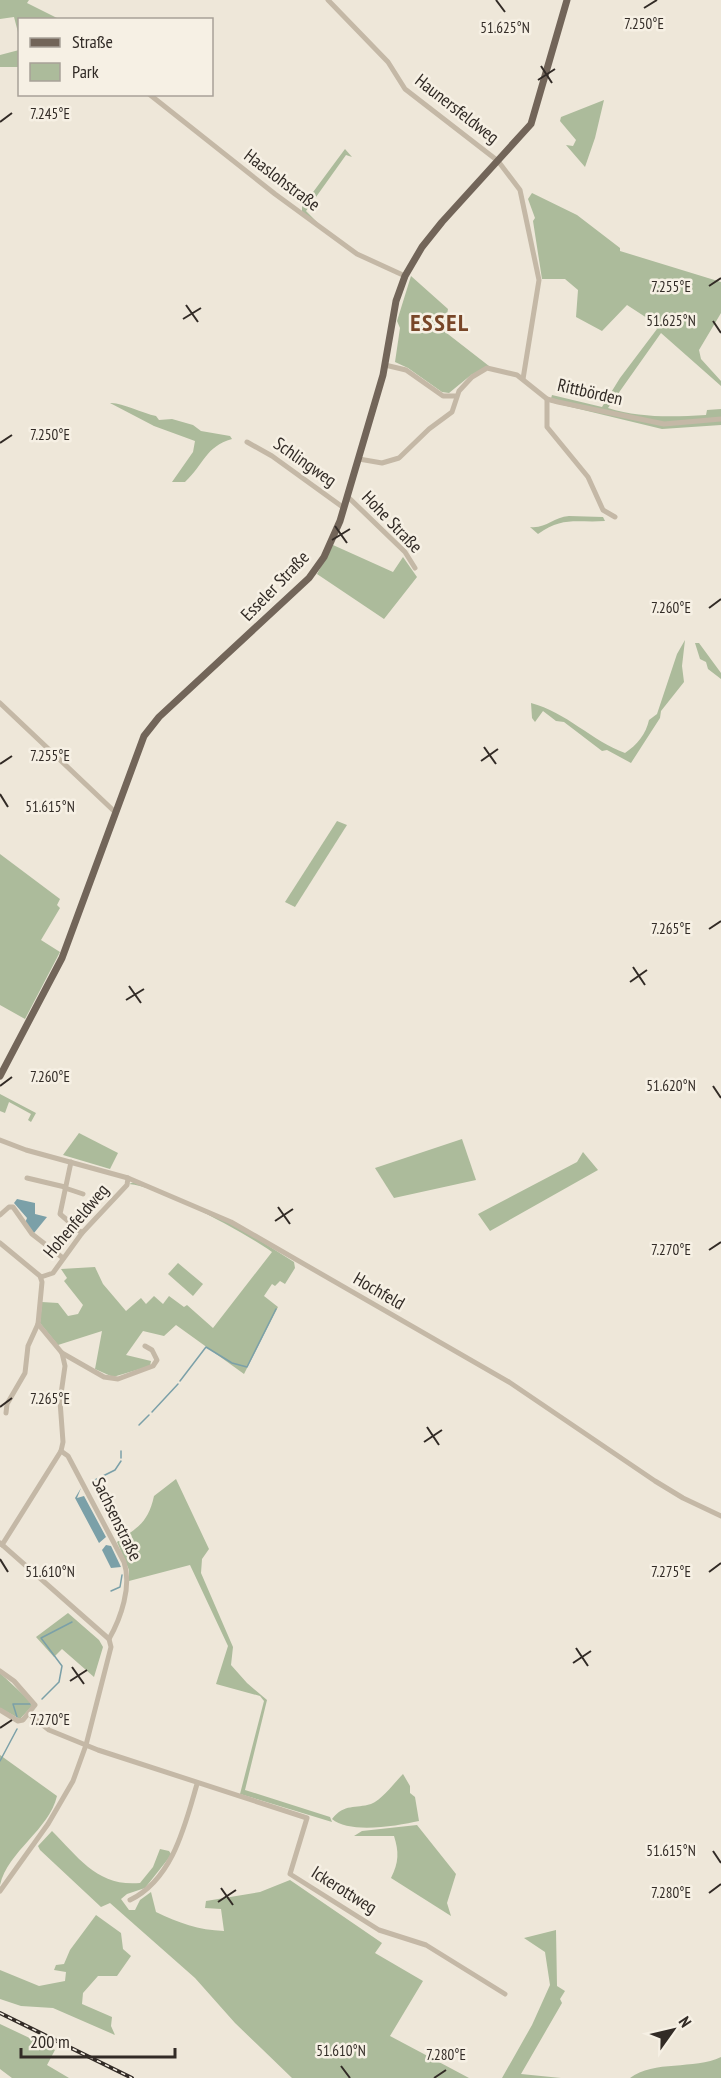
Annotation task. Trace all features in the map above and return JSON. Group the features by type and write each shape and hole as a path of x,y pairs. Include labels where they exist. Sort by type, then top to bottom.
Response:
{"main road":[{"name":"Esseler Straße","path":"0,1076 62,958 144,736 159,717 309,578 333,540 359,459 385,365 395,308 405,276 427,240 524,133 535,115 567,0"}],"street":[{"name":"Haunersfeldweg","path":"328,0 388,62 405,89 498,161 515,182 524,200 540,280 523,379"},
{"name":"Haaslohstraße","path":"152,96 275,194 357,254 405,276"},
{"path":"385,365 406,370 444,396 455,396"},
{"name":"Rittbörden","path":"359,459 382,463 399,458 429,429 452,412 455,396 472,377 487,368 523,379 547,399 664,424 721,419"},
{"path":"547,399 547,427 588,477 603,510 615,517"},
{"name":"Schlingweg","path":"248,442 272,456 344,508"},
{"name":"Hohe Straße","path":"347,496 395,542 415,568"},
{"path":"0,703 115,812"},
{"name":"Hochfeld","path":"0,1140 26,1150 128,1178 199,1206 260,1238 509,1382 655,1481 683,1498 721,1516"},
{"path":"71,1162 60,1214 82,1233"},
{"path":"27,1178 65,1187 82,1194"},
{"name":"Hohenfeldweg","path":"41,1277 53,1273 82,1233 127,1185 128,1178"},
{"path":"0,1215 9,1207 13,1208 32,1234 63,1258"},
{"path":"0,1243 41,1277 38,1324 28,1346 25,1373 7,1404 6,1413"},
{"path":"38,1324 62,1353 104,1377 118,1379 155,1364 157,1360 152,1350 145,1346"},
{"path":"62,1353 65,1375 60,1401 63,1442 61,1451 1,1544 109,1639"},
{"name":"Sachsenstraße","path":"0,1891 66,1794 86,1745 111,1647 109,1639 116,1627 127,1581 124,1562 68,1456 61,1451"},
{"path":"0,1671 35,1705 29,1714 18,1721 0,1710"},
{"name":"Ickerottweg","path":"29,1714 49,1730 86,1745 197,1784 307,1818 290,1874 380,1930 426,1946 505,1994"},
{"path":"130,1900 143,1894 182,1839 197,1784"}],"green space":[{"path":"0,0 29,0 27,3 57,18 18,18 18,32 14,17 0,19"},
{"path":"18,50 18,67 0,67 0,55"},
{"path":"604,100 585,167 566,145 573,146 576,140 560,121 561,117"},
{"path":"345,149 352,157 346,155 306,211 319,224 302,212 302,207"},
{"path":"532,193 577,215 620,248 620,251 721,282 721,313 699,350 701,359 721,381 721,386 661,333 608,408 632,414 668,416 706,415 707,410 721,409 721,425 662,429 550,402 552,395 602,407 620,378 657,329 647,318 627,305 602,331 576,317 578,290 565,279 542,279 533,221 535,218 528,199"},
{"path":"411,276 448,309 444,331 489,366 471,375 449,393 442,392 408,368 395,362 400,328 397,321"},
{"path":"110,403 156,416 159,420 172,419 193,425 201,431 230,436 232,439 216,446 185,482 172,482 193,452 195,441 154,426"},
{"path":"603,517 605,521 563,523 547,528 538,534 530,527 541,526 558,518"},
{"path":"333,545 393,572 403,557 417,577 384,619 317,574"},
{"path":"685,640 682,666 684,682 661,711 660,718 631,763 607,750 602,751 564,722 556,721 543,711 535,722 532,718 531,703 556,713 625,753 640,739 649,720 657,714 677,654"},
{"path":"695,643 699,643 721,673 721,679 708,669 706,662 700,659"},
{"path":"337,821 347,825 295,907 285,902"},
{"path":"0,854 60,899 57,905 60,908 41,940 60,952 25,1019 0,1005"},
{"path":"0,1094 36,1113 31,1122 28,1120 31,1114 9,1102 5,1113 0,1111"},
{"path":"79,1133 118,1153 110,1169 63,1155"},
{"path":"462,1139 476,1180 394,1198 375,1168"},
{"path":"583,1152 598,1170 490,1231 478,1214 577,1162"},
{"path":"134,1182 160,1193 129,1184"},
{"path":"163,1194 229,1221 294,1262 295,1268 285,1284 280,1281 275,1286 272,1284 264,1296 278,1307 244,1374 176,1325 164,1336 143,1331 126,1355 151,1361 150,1366 113,1377 95,1369 102,1331 58,1345 40,1323 42,1302 58,1303 68,1316 78,1314 83,1305 64,1281 67,1278 61,1269 95,1267 103,1284 126,1311 141,1298 146,1304 154,1296 163,1304 169,1296 184,1307 187,1305 213,1328 272,1252 242,1233"},
{"path":"178,1263 203,1284 193,1296 168,1274"},
{"path":"176,1479 209,1549 202,1559 201,1573 233,1647 231,1665 267,1700 245,1790 330,1817 332,1822 240,1794 264,1701 260,1696 216,1684 228,1646 190,1565 129,1581 129,1570 117,1542 141,1524 149,1512 154,1496"},
{"path":"68,1613 99,1640 103,1647 94,1677 62,1649 54,1657 36,1637"},
{"path":"0,1673 31,1702 32,1706 20,1719 0,1708"},
{"path":"0,1755 57,1796 46,1819 11,1862 0,1885"},
{"path":"403,1774 410,1786 410,1793 415,1797 419,1821 386,1827 361,1828 340,1824 332,1819 346,1809 375,1802"},
{"path":"417,1825 456,1874 447,1903 451,1916 391,1878 397,1857 394,1836 354,1836 362,1831"},
{"path":"52,1831 90,1869 112,1880 125,1883 140,1883 153,1867 160,1849 169,1851 171,1854 168,1859 145,1888 127,1894 121,1899 129,1910 135,1910 140,1900 151,1892 156,1912 197,1927 224,1931 221,1909 205,1908 206,1901 260,1892 290,1880 382,1943 375,1953 423,1981 390,2036 469,2078 292,2078 235,2023 195,1978 110,1903 101,1907 40,1850 38,1846"},
{"path":"96,1915 121,1933 123,1949 131,1956 117,1976 98,1976 83,1993 82,2004 112,2017 111,2026 115,2035 53,2008 21,2006 0,1999 0,1970 39,1986 65,1981 66,1972 54,1970 56,1965 64,1964 70,1950"},
{"path":"556,1930 557,1986 565,1991 560,1999 562,2003 521,2074 561,2078 502,2078 532,2025 550,1985 545,1952 524,1938"},
{"path":"0,2024 55,2050 47,2065 69,2078 12,2078 0,2069"},
{"path":"721,2057 721,2078 630,2078 651,2069 699,2063"}],"water":[{"path":"17,1199 35,1203 35,1214 47,1217 34,1233 25,1223 27,1218 14,1203"},
{"path":"81,1488 77,1498 84,1496 106,1537 99,1543 75,1498"},
{"path":"106,1545 111,1546 121,1567 111,1568 102,1550"}],"waterway":[{"path":"180,1381 206,1347 232,1363 247,1367 276,1309"},
{"path":"152,1412 178,1384"},
{"path":"139,1425 149,1415"},
{"path":"121,1451 121,1458"},
{"path":"91,1482 115,1470 121,1461"},
{"path":"111,1591 120,1587 122,1575"},
{"path":"42,1699 59,1682 62,1666 41,1638 72,1622"},
{"path":"17,1717 13,1704 30,1704"},
{"path":"0,1761 17,1729"}],"railway":[{"path":"0,2013 132,2078"}],"district":[{"name":"ESSEL","path":"440,323"}]}
